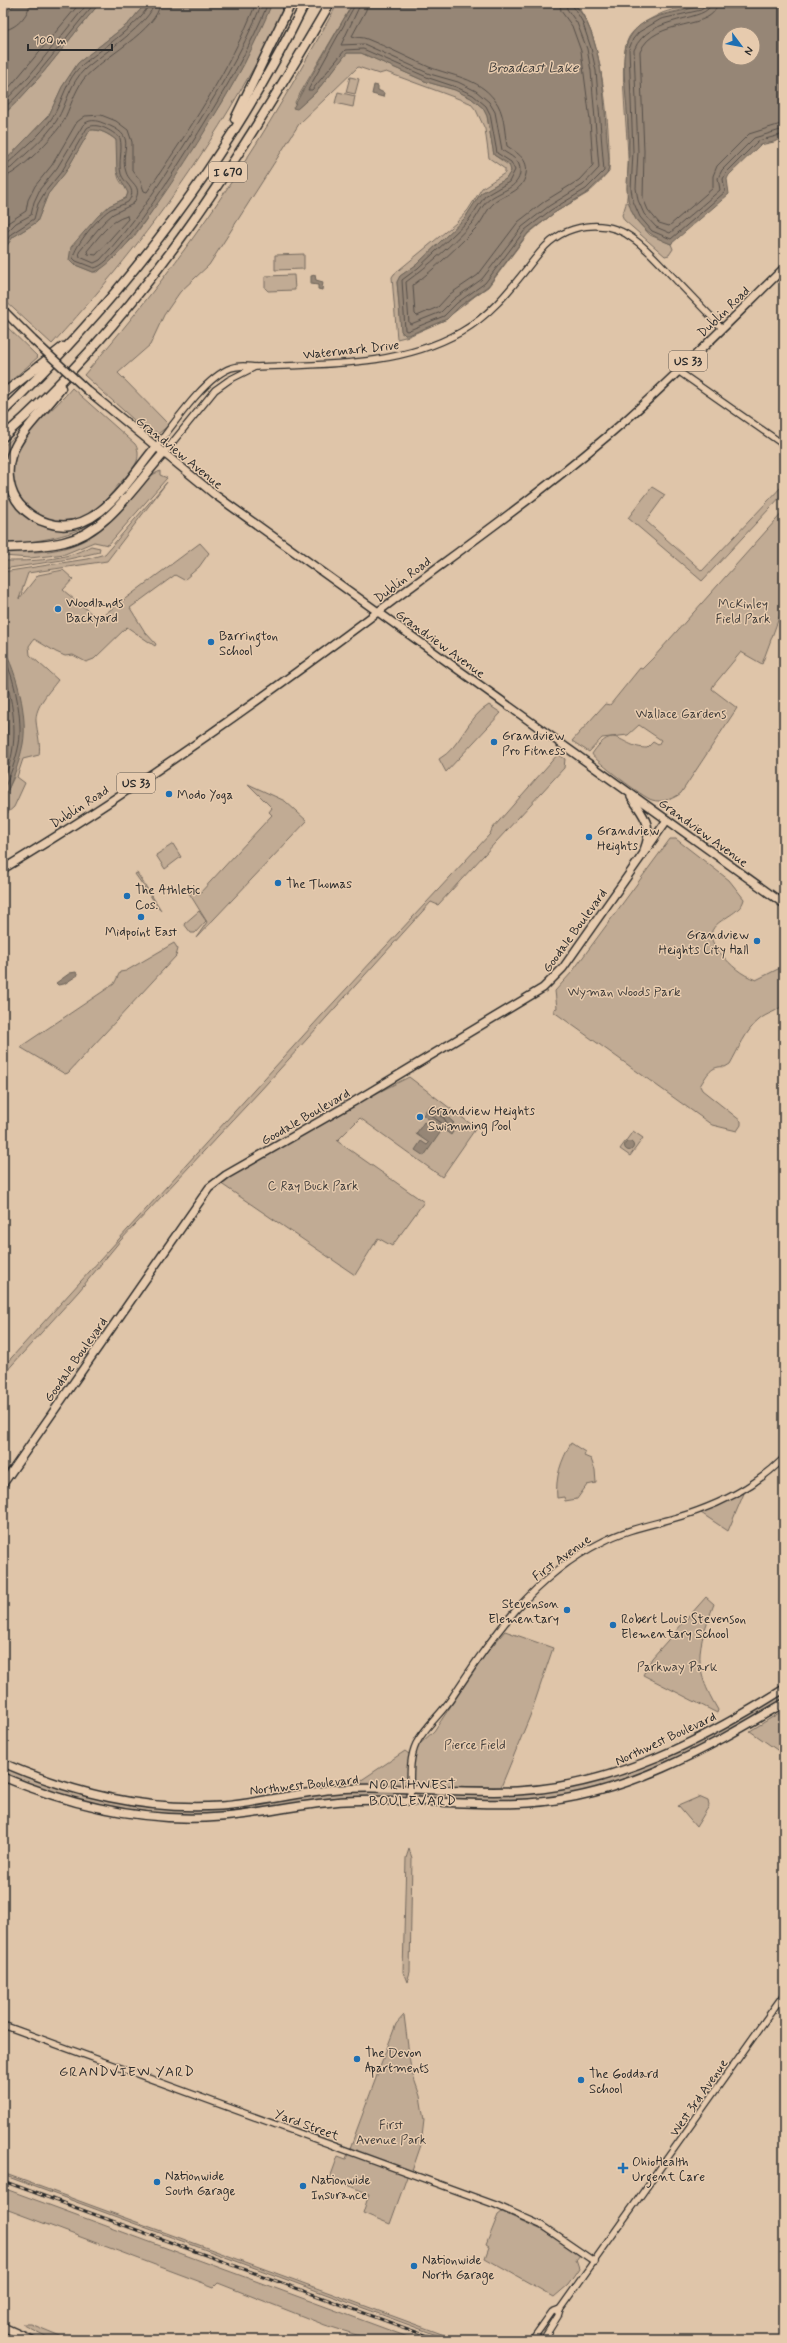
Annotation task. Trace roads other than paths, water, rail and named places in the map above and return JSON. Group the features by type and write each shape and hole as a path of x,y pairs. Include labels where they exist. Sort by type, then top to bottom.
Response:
{"highway":[{"path":"214,162 291,3"},
{"name":"I 670","path":"3,412 77,338 147,254 214,162 262,85 305,3"},
{"name":"I 670","path":"3,437 72,372 122,313 202,210 271,104 320,21 326,3"},
{"path":"320,21 330,3"},
{"path":"3,394 48,358 77,338"},
{"path":"72,372 54,399 19,440 11,458 8,468 10,487 14,496 25,511 42,521 59,526 86,521 94,517 115,496 155,448"},
{"path":"3,548 64,542 84,534 96,526 111,512 163,454"}],"main road":[{"name":"Dublin Road","path":"3,869 179,755 378,612 572,466 678,372 784,268"},
{"name":"Grandview Avenue","path":"3,310 32,340 87,390 155,448 218,497 784,904"},
{"path":"628,793 645,818 649,829 646,843 638,862"},
{"name":"Goodale Boulevard","path":"3,1484 209,1188 226,1175 374,1090 543,988 563,968 667,820"},
{"name":"Northwest Boulevard","path":"3,1763 37,1778 82,1792 116,1800 168,1806 222,1806 337,1789 515,1791 551,1788 611,1775 650,1760 703,1735 784,1689"},
{"name":"Northwest Boulevard","path":"3,1777 33,1790 80,1804 128,1813 176,1818 222,1817 340,1801 528,1803 588,1794 632,1781 672,1764 714,1743 784,1703"},
{"path":"3,2328 32,2340"}],"street":[{"name":"Watermark Drive","path":"155,448 203,389 216,376 239,366 255,367 372,360 426,349 462,332 492,310 511,290 540,251 554,238 575,228 590,225 618,229 635,239 722,328"},
{"name":"Watermark Drive","path":"163,454 215,390 224,383 255,367"},
{"path":"678,372 784,445"},
{"name":"First Avenue","path":"410,1801 412,1757 417,1743 440,1714 502,1624 543,1581 562,1567 610,1538 633,1528 697,1511 736,1493 761,1478 784,1458"},
{"name":"West 3rd Avenue","path":"543,2340 558,2316 560,2309 595,2262 784,1994"},
{"name":"Yard Street","path":"3,2025 496,2205 541,2226 595,2262"},
{"name":"West 3rd Avenue","path":"532,2340 552,2312 560,2309"}],"water":[{"path":"16,3 100,3 29,89 3,115 3,17"},
{"path":"146,3 272,3 244,64 197,144 150,214 108,264 93,272 73,264 69,260 71,247 98,216 109,206 126,198 128,193 117,172 116,140 97,130 90,130 65,173 48,194 37,222 13,237 3,251 3,163 49,115 62,87 78,63 129,23"},
{"name":"Broadcast Lake","path":"353,3 573,3 583,16 591,31 600,68 609,157 607,174 588,192 554,213 528,233 488,286 460,306 447,319 409,335 405,335 401,331 397,282 400,276 416,265 465,218 481,193 506,179 511,171 509,164 494,155 487,116 483,108 471,98 455,90 427,82 361,53 347,53 315,93 297,109 293,108"},
{"path":"705,3 784,3 784,137 774,142 760,145 729,175 727,179 729,194 671,244 648,232 635,218 629,205 627,182 629,141 624,64 627,43 637,28 654,18 686,10"},
{"path":"374,85 378,86 378,90 384,93 383,97 372,94"},
{"path":"315,275 316,280 323,282 322,290 318,289 318,285 311,284 311,276"},
{"path":"3,648 13,669 17,682 23,708 24,733 23,744 17,766 3,800"},
{"path":"76,972 78,975 64,984 58,985 56,983 70,973"},
{"path":"429,1106 440,1110 454,1123 452,1125 456,1127 451,1135 423,1115"},
{"path":"424,1122 440,1133 424,1156 415,1150 421,1141 427,1145 429,1143 416,1134"},
{"path":"629,1141 634,1146 629,1151 624,1146"}],"railway":[{"path":"3,2181 438,2340"}],"place":[{"name":"Woodlands Backyard","path":"58,609"},
{"name":"Barrington School","path":"211,642"},
{"name":"Grandview Pro Fitness","path":"494,742"},
{"name":"Modo Yoga","path":"169,794"},
{"name":"Grandview Heights","path":"589,837"},
{"name":"The Thomas","path":"278,883"},
{"name":"The Athletic Cos.","path":"127,896"},
{"name":"Midpoint East","path":"141,917"},
{"name":"Grandview Heights City Hall","path":"757,941"},
{"name":"Grandview Heights Swimming Pool","path":"420,1117"},
{"name":"Stevenson Elementary","path":"567,1610"},
{"name":"Robert Louis Stevenson Elementary School","path":"613,1625"},
{"name":"The Devon Apartments","path":"357,2059"},
{"name":"The Goddard School","path":"581,2080"},
{"name":"OhioHealth Urgent Care","path":"623,2168"},
{"name":"Nationwide South Garage","path":"157,2182"},
{"name":"Nationwide Insurance","path":"303,2186"},
{"name":"Nationwide North Garage","path":"414,2266"}],"district":[{"name":"NORTHWEST BOULEVARD","path":"413,1792"},
{"name":"GRANDVIEW YARD","path":"127,2071"}],"park label":[{"name":"McKinley Field Park","path":"743,610"},
{"name":"Wallace Gardens","path":"681,713"},
{"name":"Wyman Woods Park","path":"624,991"},
{"name":"C Ray Buck Park","path":"313,1185"},
{"name":"Parkway Park","path":"677,1666"},
{"name":"Pierce Field","path":"475,1744"},
{"name":"First Avenue Park","path":"391,2132"}]}
